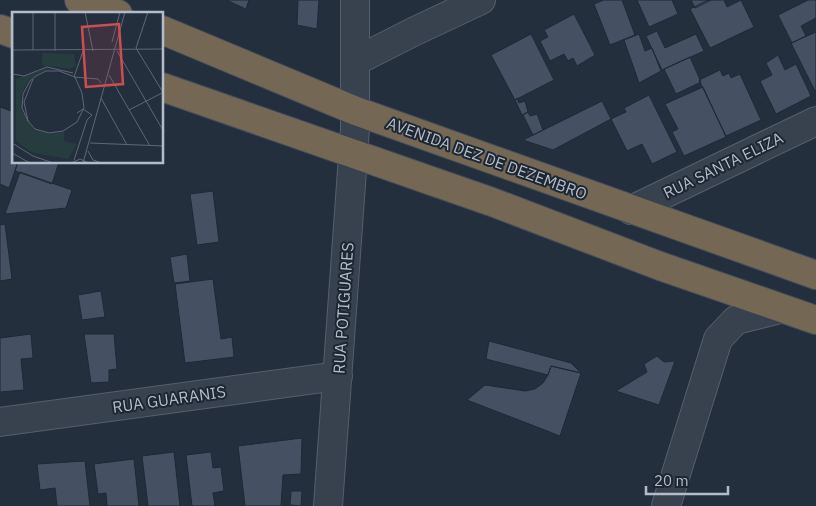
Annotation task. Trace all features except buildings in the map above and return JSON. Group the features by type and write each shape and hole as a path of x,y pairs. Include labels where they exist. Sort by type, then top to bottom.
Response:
{"highway":[{"path":"79,0 112,12"},
{"path":"0,29 12,33"},
{"name":"AVENIDA DEZ DE DEZEMBRO","path":"164,31 356,111 816,274"},
{"path":"164,88 492,202 660,266 816,320"}],"street":[{"name":"RUA POTIGUARES","path":"328,506 356,111 356,0"},
{"path":"356,62 482,0"},
{"name":"RUA SANTA ELIZA","path":"631,210 816,121"},
{"path":"666,506 718,339 736,320 780,309"},
{"name":"RUA GUARANIS","path":"0,422 338,376"}]}
